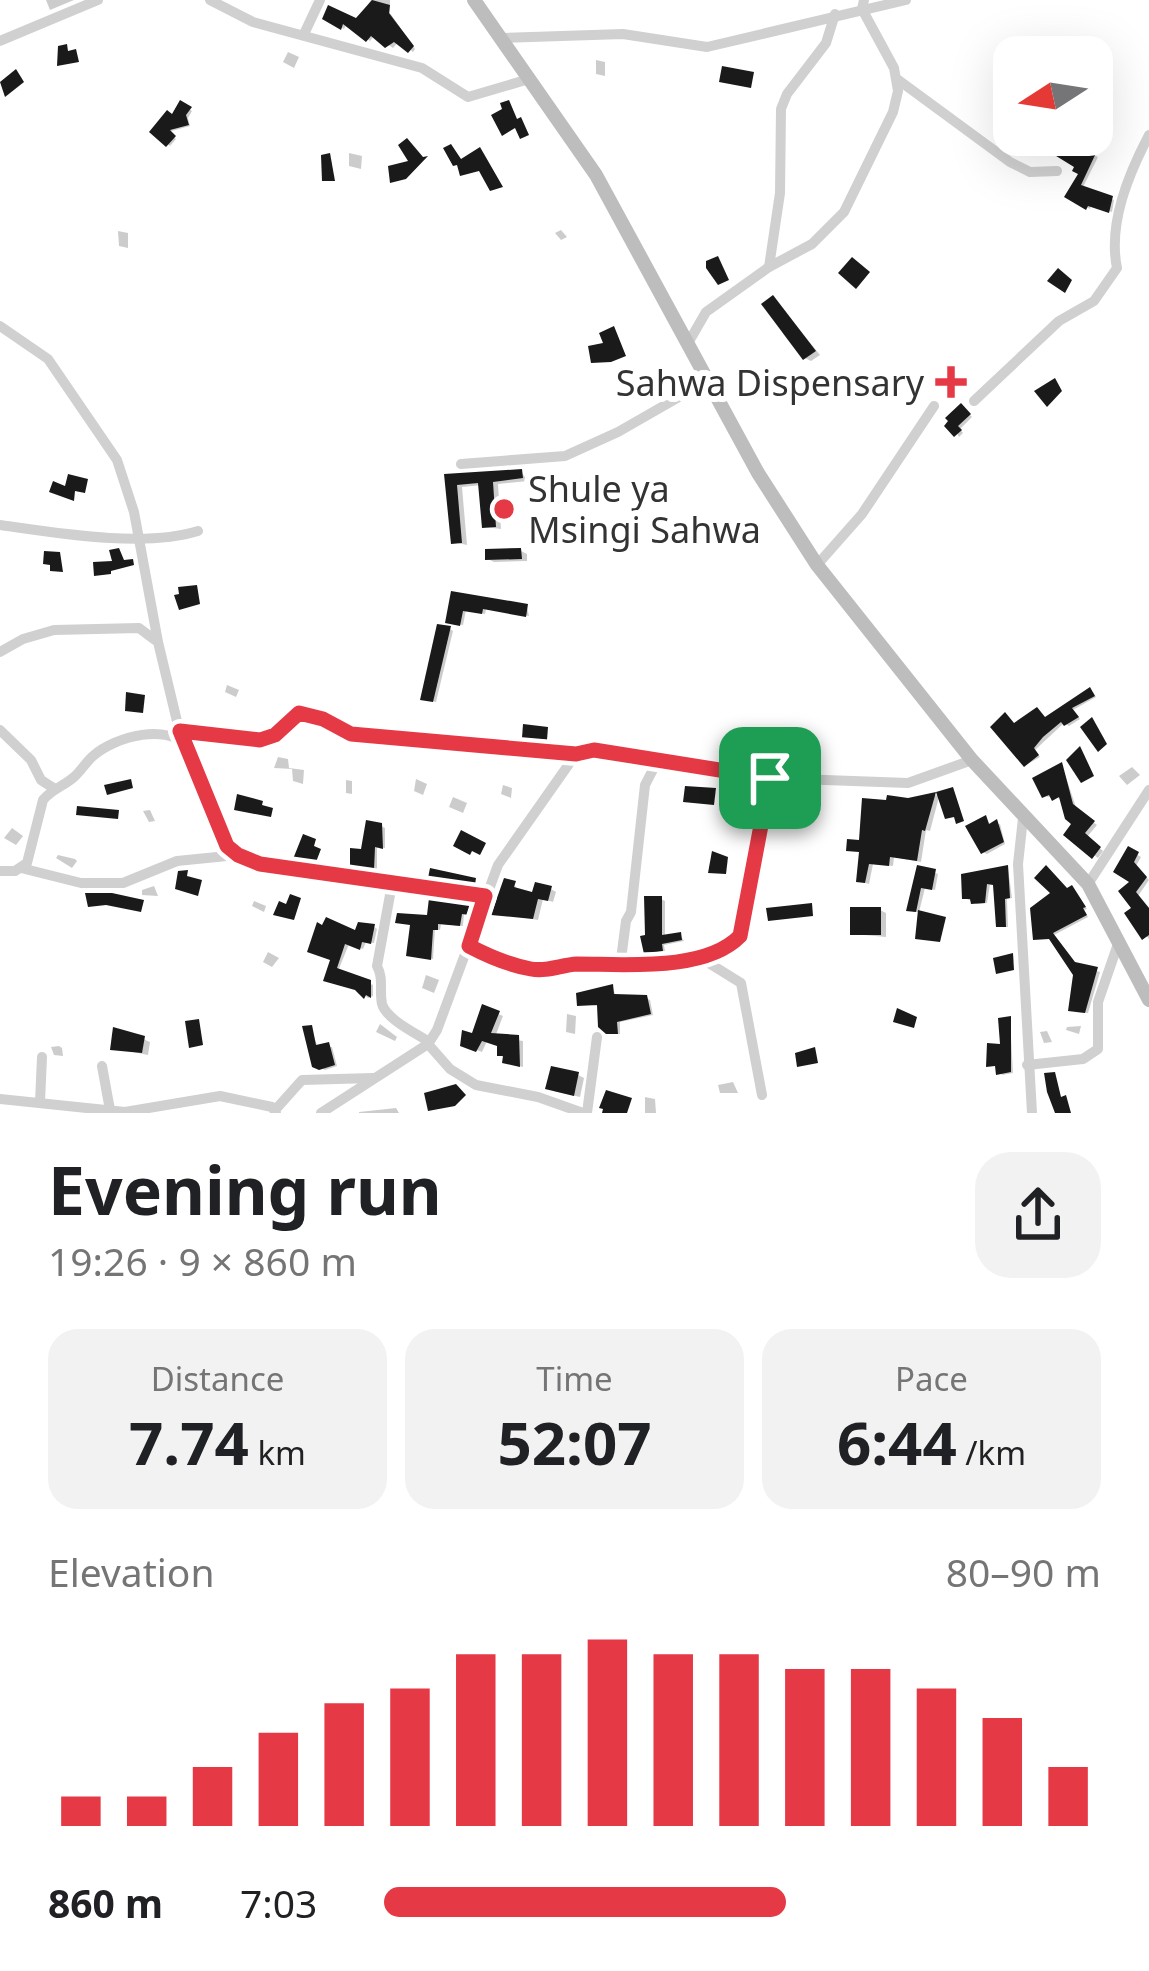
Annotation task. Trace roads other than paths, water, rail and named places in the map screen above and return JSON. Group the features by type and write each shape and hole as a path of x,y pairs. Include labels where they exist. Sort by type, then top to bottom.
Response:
{"main road":[{"path":"474,0 596,175 758,473 817,565 973,760 1088,884 1144,976 1149,1000"}],"street":[{"path":"0,41 98,0"},
{"path":"210,0 253,22 422,68 468,97 529,79"},
{"path":"304,34 320,0"},
{"path":"502,38 623,34 706,46 863,4 906,0"},
{"path":"863,4 897,80 1010,162 1030,172 1057,171"},
{"path":"769,267 780,193 781,109 826,43 835,14"},
{"path":"687,345 706,312 769,267 812,244 844,212 892,112 897,80"},
{"path":"974,401 1060,321 1094,301 1117,268 1112,236 1132,168 1149,135"},
{"path":"0,326 48,359 117,460 139,538 181,735 220,832 238,855"},
{"path":"461,464 565,456 618,432 706,381"},
{"path":"817,565 862,514 934,406"},
{"path":"0,525 139,538 198,531"},
{"path":"0,652 54,631 139,628 158,643"},
{"path":"21,868 32,858 40,805 102,750 138,736 168,734 260,740 275,735 299,713 351,734 576,754 594,750 770,778 908,783 973,760"},
{"path":"0,730 31,760 40,779 55,789"},
{"path":"321,1113 428,1043 498,865 576,754"},
{"path":"620,967 645,785 659,758"},
{"path":"469,946 536,970 576,964 620,967 699,957 732,944 740,936 770,778"},
{"path":"1088,884 1149,790"},
{"path":"1023,818 1018,864 1032,1113"},
{"path":"0,871 21,868 81,883 123,883 177,861 238,855 260,864 485,896"},
{"path":"392,884 377,966 382,974 382,1004 450,1069 476,1085 538,1097 582,1112 597,1037"},
{"path":"1027,1065 1084,1059 1098,1049 1098,1002 1119,941"},
{"path":"699,957 741,983 762,1095"},
{"path":"40,1102 42,1057"},
{"path":"102,1066 110,1110"},
{"path":"0,1099 138,1112 220,1096 276,1111 298,1084 312,1077 374,1078"}],"place":[{"name":"Sahwa Dispensary","path":"951,382"},
{"name":"Shule ya Msingi Sahwa","path":"504,509"}]}
